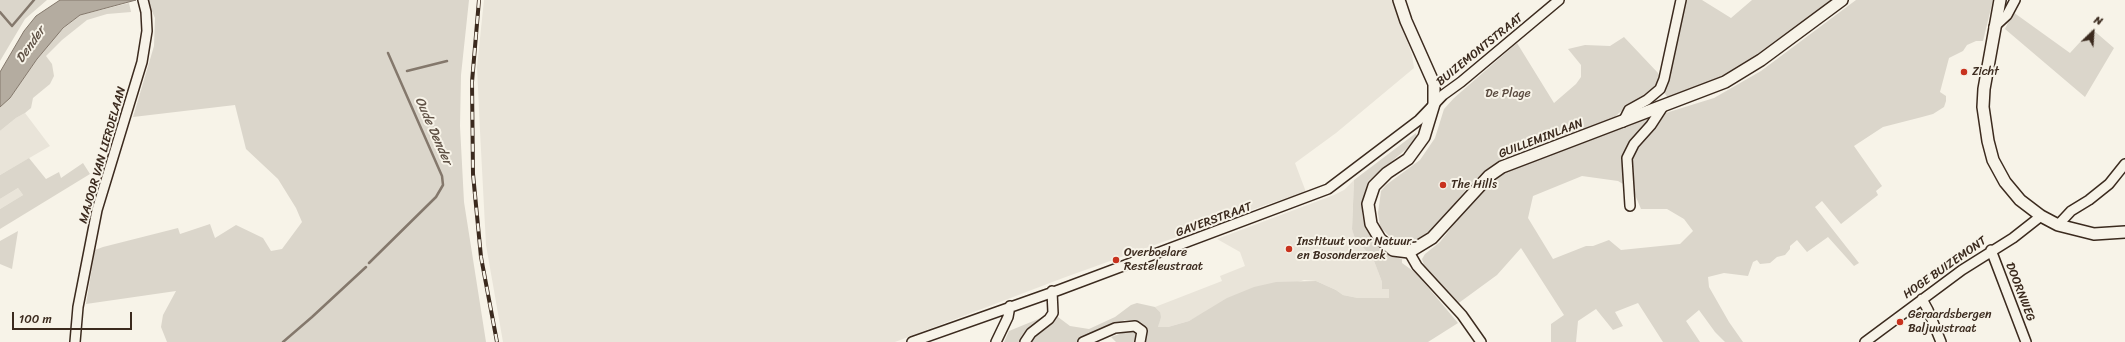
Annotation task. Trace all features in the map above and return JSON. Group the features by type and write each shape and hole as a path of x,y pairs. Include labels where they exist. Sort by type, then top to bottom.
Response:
{"main road":[{"path":"1400,0 1406,21 1434,84 1434,104 1424,137 1408,159 1387,173 1374,186 1368,204 1371,224 1380,240 1393,250 1409,252"},
{"name":"GUILLEMINLAAN","path":"1409,252 1432,238 1489,176 1502,167 1662,108 1725,82 1761,60 1842,0"},
{"path":"2000,0 1984,88 1983,107 1988,141 1993,160 2005,182 2020,200 2058,226 2094,234 2125,232"}],"street":[{"name":"MAJOOR VAN LIERDELAAN","path":"75,342 78,308 97,210 142,62 147,31 146,12 143,0"},
{"name":"BUIZEMONTSTRAAT","path":"1434,104 1443,94 1461,82 1559,0"},
{"path":"1623,122 1629,110 1647,100 1660,90 1664,79 1682,0"},
{"path":"1994,27 2008,15 2015,0"},
{"name":"GAVERSTRAAT","path":"912,342 1328,189 1419,120 1434,104"},
{"path":"1630,206 1627,158 1634,144 1651,125 1662,108"},
{"path":"2058,226 2071,211 2089,200 2109,184 2125,164"},
{"name":"HOGE BUIZEMONT","path":"1865,342 1922,299 1991,250 2013,238 2042,216"},
{"name":"DOORNWEG","path":"1991,250 2026,342"},
{"path":"1409,252 1417,266 1462,315 1481,342"},
{"path":"1025,342 1032,333 1049,319 1053,313 1052,291"},
{"path":"1922,299 1941,342"},
{"path":"996,342 1008,317 1010,306"},
{"path":"1083,342 1115,328 1129,326 1135,326 1142,331 1140,342"}],"shaded area":[{"path":"484,0 1393,0 1412,55 1414,68 1336,133 1295,163 1306,192 1271,203 1063,278 895,342 503,342 486,245 477,67"},
{"path":"25,113 50,146 0,175 0,131 16,118"},
{"path":"1354,180 1352,228 1354,236 1374,261 1382,282 1382,288 1389,289 1389,298 1358,298 1343,295 1336,290 1316,281 1304,280 1202,314 1189,321 1168,327 1158,327 1160,312 1155,307 1222,281 1220,276 1245,266 1240,252 1217,239 1334,195 1344,190"},
{"path":"18,188 23,195 0,209 0,199"}],"green space":[{"path":"0,0 47,0 25,19 0,61"},
{"path":"147,0 469,0 461,75 460,126 464,202 486,342 167,342 161,327 163,315 176,291 86,304 95,250 178,228 180,234 210,224 215,238 236,225 263,238 271,251 282,249 302,222 296,208 278,179 246,149 235,105 133,117 154,46 155,18"},
{"path":"1685,0 1702,0 1731,18 1752,0 1834,0 1751,60 1718,78 1668,98 1663,91"},
{"name":"De Plage","path":"1856,0 1993,0 1983,41 1976,41 1967,45 1963,51 1949,58 1940,92 1946,96 1944,107 1933,114 1883,127 1854,146 1882,186 1876,191 1878,195 1841,224 1822,201 1815,207 1859,263 1854,266 1828,237 1807,252 1797,240 1790,246 1790,249 1785,255 1777,257 1770,263 1760,264 1757,260 1753,262 1748,276 1724,273 1708,277 1709,287 1729,322 1743,342 1725,342 1715,332 1699,310 1686,321 1700,342 1663,342 1638,303 1615,312 1623,326 1613,330 1596,309 1578,321 1576,342 1551,342 1551,324 1564,315 1521,248 1497,275 1456,305 1425,268 1422,259 1425,254 1440,242 1477,195 1493,179 1508,168 1502,161 1487,170 1469,186 1432,231 1420,240 1409,244 1397,244 1380,227 1378,213 1381,191 1386,185 1420,160 1435,138 1444,109 1454,98 1517,43 1554,103 1576,84 1581,77 1581,65 1568,49 1585,45 1610,46 1624,37 1658,73 1661,79 1658,87 1619,113 1612,120 1614,129 1714,98 1761,71","holes":["1582,176 1618,181 1633,190 1641,209 1667,209 1684,219 1693,231 1680,244 1621,250 1609,240 1593,246 1586,246 1553,259 1528,218 1533,196"]},
{"path":"129,3 131,12 107,14 87,20 62,40 46,56 52,64 54,76 50,84 33,98 31,108 0,131 0,107 10,98 52,38 80,15"},
{"path":"2013,12 2070,53 2092,29 2114,48 2085,97 2005,29"},
{"path":"1416,133 1417,137 1410,146 1368,181 1363,200 1362,214 1365,228 1375,243 1386,254 1402,259 1402,263 1416,273 1458,323 1428,342 1116,342 1111,337 1134,329 1133,320 1125,320 1079,342 1004,342 1009,331 1048,315 1058,317 1070,326 1089,329 1115,317 1131,305 1137,303 1155,307 1160,312 1161,317 1158,327 1168,327 1189,321 1227,298 1254,287 1276,282 1316,281 1336,290 1343,295 1358,298 1389,298 1389,289 1382,289 1382,282 1374,261 1354,236 1352,229 1354,180"},
{"path":"29,158 46,179 59,172 61,178 83,163 90,174 0,229 0,209 23,195 18,188 0,199 0,175"},
{"path":"18,231 12,269 0,264 0,241"}],"water":[{"name":"Dender","path":"60,0 136,0 80,15 63,28 37,59 10,98 0,107 0,72 24,31 36,16"}],"waterway":[{"path":"0,12 12,26 34,0"},
{"name":"Oude Dender","path":"369,263 436,197 443,185 442,176 388,53"},
{"path":"407,71 447,61"},
{"name":"Oude Dender","path":"283,342 366,267"}],"railway":[{"path":"479,0 472,82 473,174 481,257 497,342"}],"place":[{"name":"Zicht","path":"1964,72"},
{"name":"The Hills","path":"1443,185"},
{"name":"Instituut voor Natuur- en Bosonderzoek","path":"1289,249"},
{"name":"Overboelare Resteleustraat","path":"1116,260"},
{"name":"Geraardsbergen Baljuwstraat","path":"1900,322"}]}
